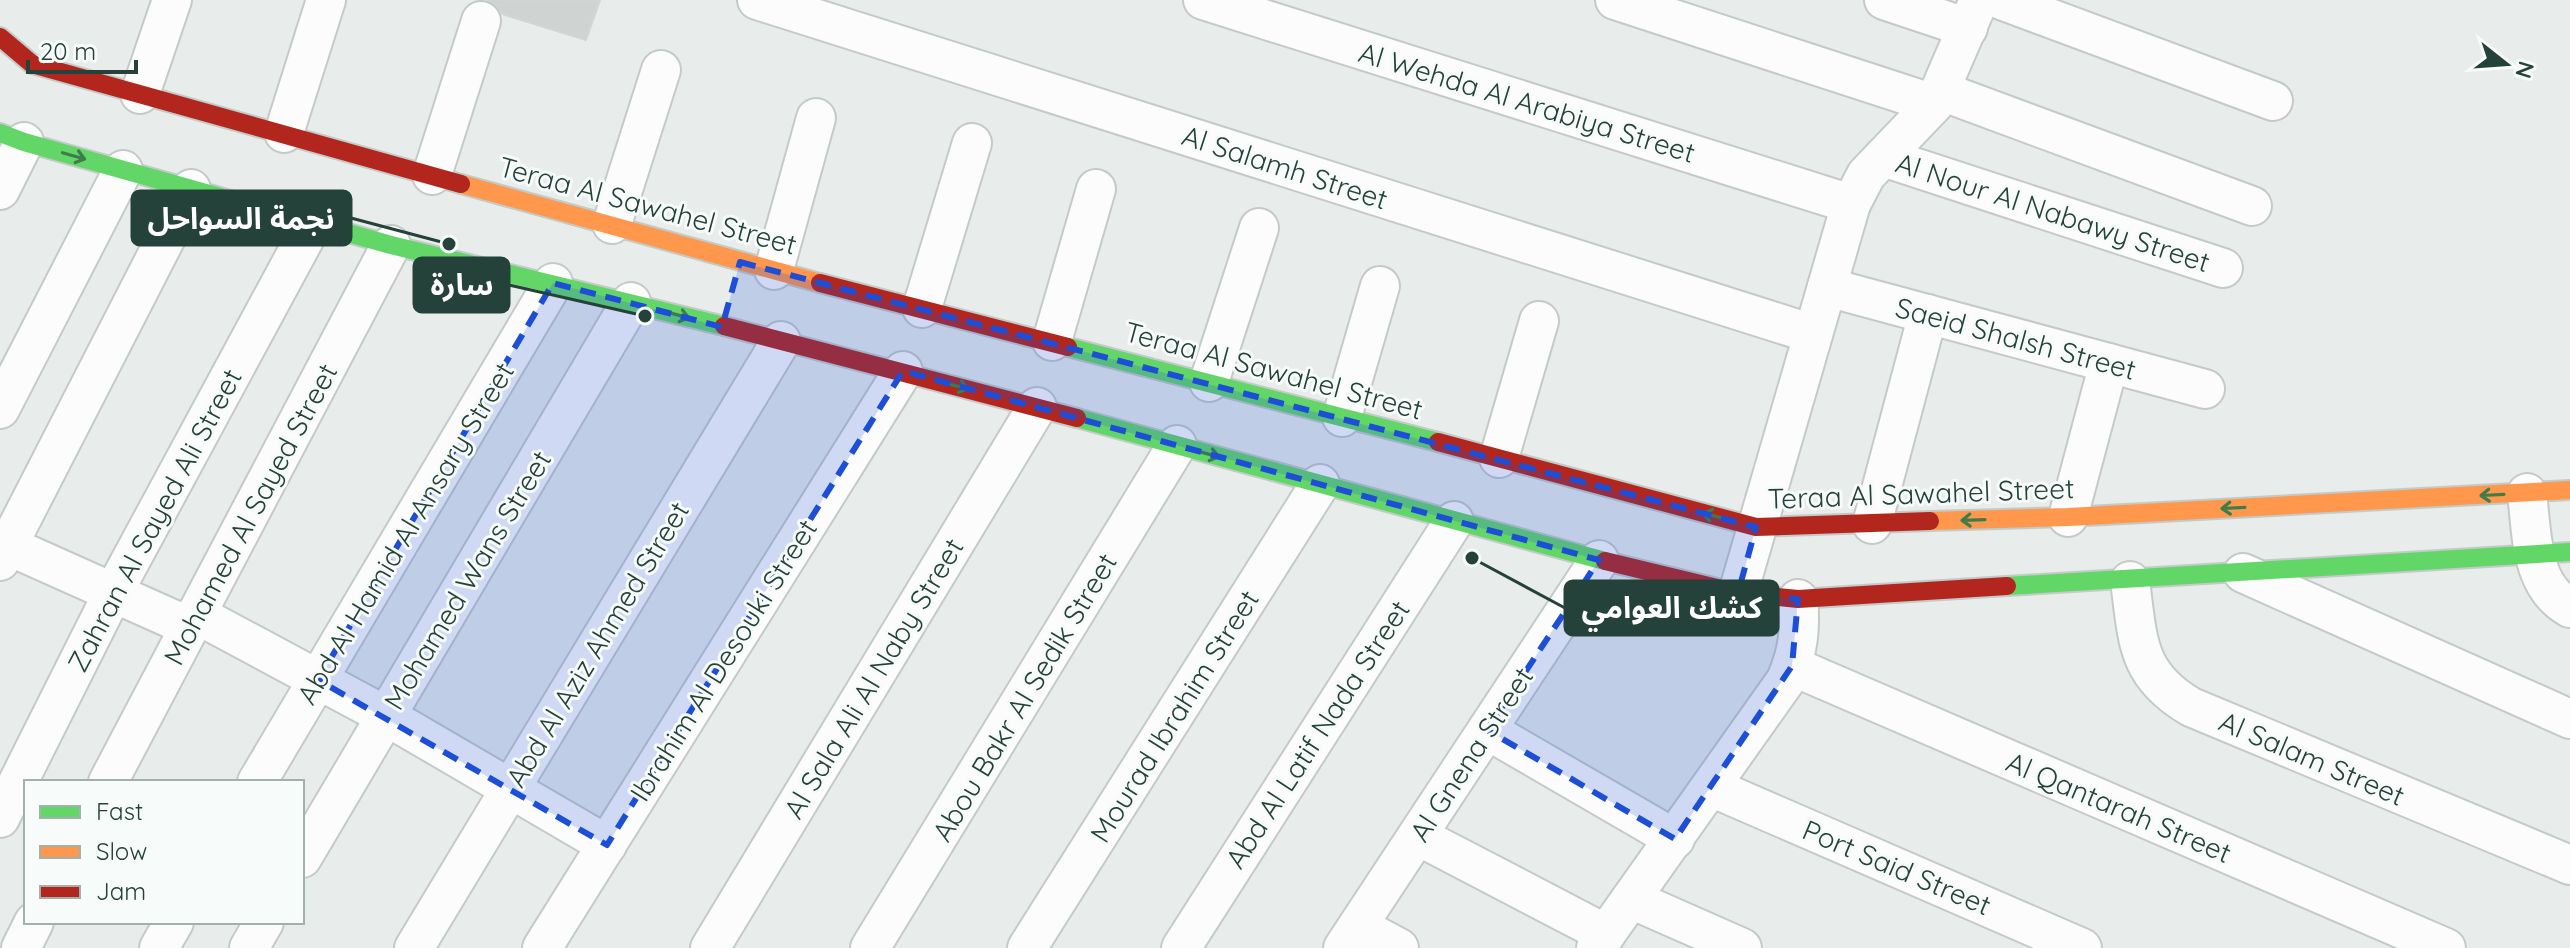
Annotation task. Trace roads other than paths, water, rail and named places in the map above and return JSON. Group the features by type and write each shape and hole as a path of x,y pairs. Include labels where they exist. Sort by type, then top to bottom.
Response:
{"main road":[{"name":"Teraa Al Sawahel Street","path":"0,37 32,64 612,224 750,269 1052,341 1098,361 1209,382 1756,527 2068,517 2570,490"},
{"path":"12,138 391,245 631,302 724,320 781,341 1037,407 1085,413 1177,445 1599,560 1738,593 1798,599 2552,553"}],"street":[{"path":"140,94 172,0"},
{"path":"284,133 326,0"},
{"name":"Al Salamh Street","path":"757,0 1813,334"},
{"name":"Al Wehda Al Arabiya Street","path":"1203,0 1851,204"},
{"path":"1615,0 1937,97 2252,206"},
{"path":"1738,593 1851,204 1866,175 1937,97 1974,14 1884,0"},
{"path":"2001,0 2273,101"},
{"path":"432,175 481,21"},
{"path":"612,224 661,70"},
{"path":"750,269 816,118"},
{"path":"0,190 12,138"},
{"path":"922,308 972,143"},
{"name":"Al Nour Al Nabawy Street","path":"1883,157 2223,268"},
{"path":"0,409 123,170"},
{"path":"191,189 3,550 193,621 318,680 386,716 607,845"},
{"path":"1052,341 1096,189"},
{"name":"Zahran Al Sayed Ali Street","path":"0,818 113,593 313,223"},
{"path":"1209,382 1259,228"},
{"name":"Mohamed Al Sayed Street","path":"109,780 391,245"},
{"name":"Abd Al Hamid Al Ansary Street","path":"258,780 553,283"},
{"path":"1342,417 1380,286"},
{"name":"Saeid Shalsh Street","path":"1827,287 2205,389"},
{"name":"Mohamed Wans Street","path":"304,855 631,302"},
{"path":"1872,524 1928,314"},
{"path":"1499,458 1539,321"},
{"name":"Abd Al Aziz Ahmed Street","path":"414,948 781,341"},
{"path":"2068,517 2109,363"},
{"name":"Ibrahim Al Desouki Street","path":"542,948 903,371"},
{"name":"Al Sala Ali Al Naby Street","path":"710,948 1037,407"},
{"name":"Abou Bakr Al Sedik Street","path":"870,948 1177,445"},
{"name":"Mourad Ibrahim Street","path":"1027,948 1320,484"},
{"path":"2527,493 2552,553 2545,588 2570,608"},
{"name":"Abd Al Latif Nada Street","path":"1181,948 1454,521"},
{"name":"Al Gnena Street","path":"1350,937 1599,560"},
{"path":"2243,573 2570,719"},
{"name":"Al Salam Street","path":"2130,581 2139,646 2150,672 2169,694 2191,707 2570,865"},
{"path":"1418,836 1601,941 1778,692 1792,666 1801,626 1798,599"},
{"name":"Al Qantarah Street","path":"1792,666 2446,948"},
{"path":"1487,730 1675,839"},
{"name":"Port Said Street","path":"1711,787 2082,948"},
{"path":"1631,899 1742,948"},
{"path":"21,948 33,924"},
{"path":"159,948 173,924"},
{"path":"249,948 263,924"},
{"path":"1350,937 1399,948"}],"place":[{"name":"نجمة السواحل","path":"449,244"},
{"name":"سارة","path":"645,316"},
{"name":"كشك العوامي","path":"1472,558"}]}
